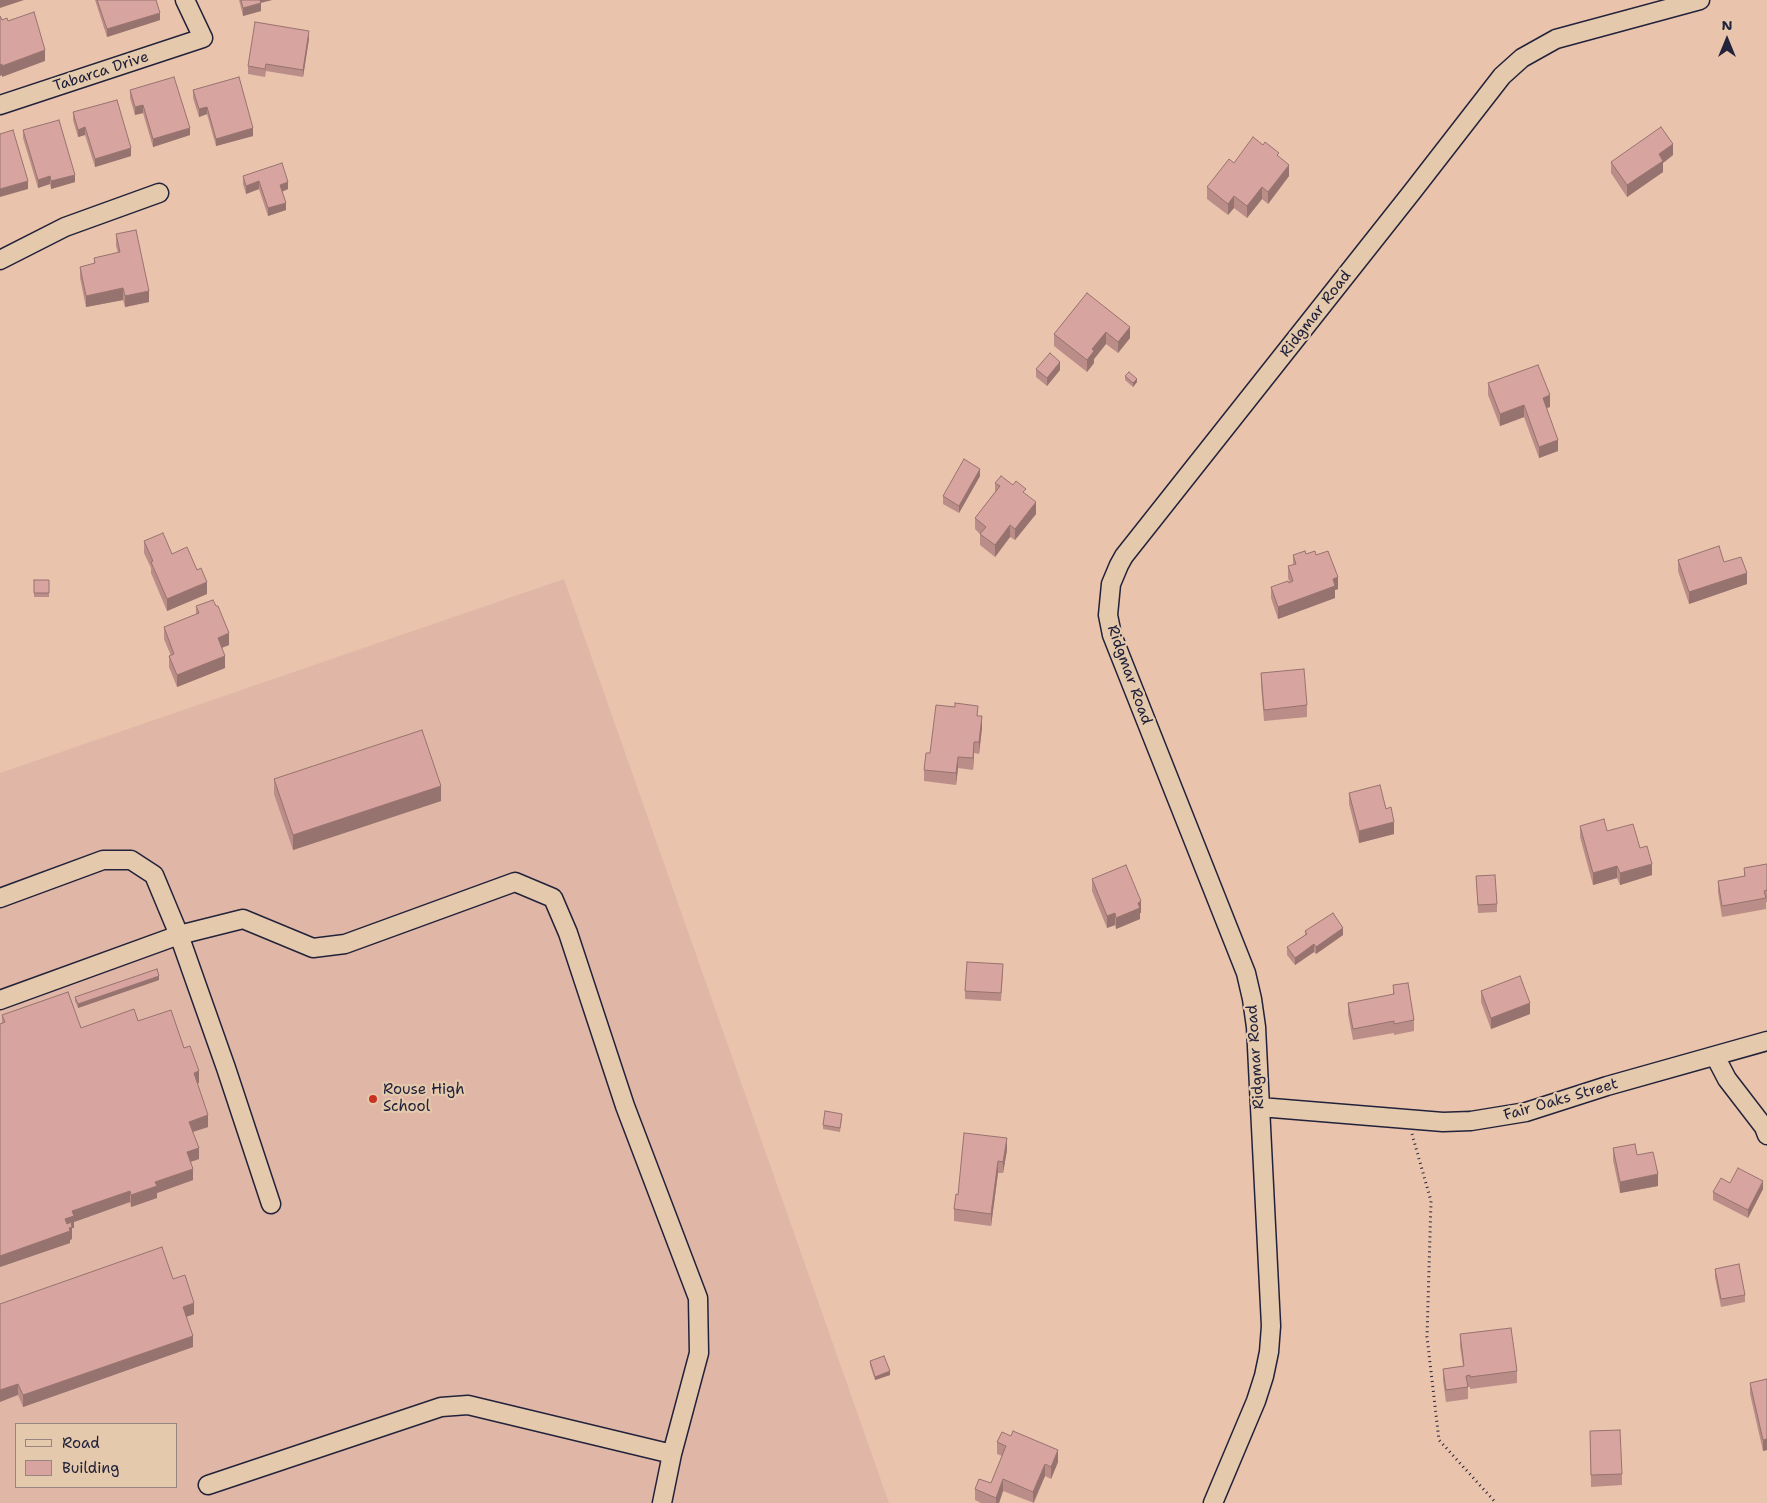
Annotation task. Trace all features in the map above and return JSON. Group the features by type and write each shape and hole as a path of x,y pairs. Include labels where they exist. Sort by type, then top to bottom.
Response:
{"street":[{"name":"Tabarca Drive","path":"0,105 203,38 185,0"},
{"name":"Ridgmar Road","path":"1213,1503 1256,1401 1269,1352 1271,1326 1256,1027 1246,973 1112,636 1108,615 1109,594 1119,565 1502,76 1522,58 1556,39 1700,0"},
{"path":"0,260 66,227 160,193"},
{"path":"0,898 103,860 131,860 154,875 178,935 226,1068 270,1204"},
{"path":"0,1000 178,935 243,919 313,948 345,944 515,882 553,898 568,932 625,1106 698,1298 698,1353 672,1454 662,1503"},
{"name":"Fair Oaks Street","path":"1260,1107 1443,1122 1471,1122 1526,1112 1607,1086 1767,1041"},
{"path":"1715,1056 1727,1079 1764,1127 1767,1134"},
{"path":"208,1485 441,1407 468,1405 672,1454"}],"path":[{"path":"1408,1119 1431,1201 1427,1337 1439,1440 1496,1503"}],"shaded area":[{"name":"Rouse High School","path":"564,579 889,1503 0,1503 0,773"}],"building":[{"path":"97,0 156,0 160,13 107,29"},
{"path":"241,0 260,0 261,3 243,8"},
{"path":"34,12 45,50 2,66 2,64 0,65 0,16 2,20 7,18 8,21"},
{"path":"255,22 309,31 303,70 266,64 265,69 248,66"},
{"path":"174,77 190,128 153,139 143,105 135,107 130,90"},
{"path":"239,77 253,128 216,139 207,107 199,109 193,90"},
{"path":"117,100 131,148 95,159 85,127 78,130 73,112"},
{"path":"59,120 75,175 51,181 50,176 38,180 23,130"},
{"path":"1661,127 1673,144 1659,154 1663,161 1627,185 1611,162"},
{"path":"13,130 28,181 0,189 0,134"},
{"path":"1253,137 1263,145 1265,142 1279,153 1277,155 1289,165 1268,192 1262,187 1247,206 1234,196 1228,204 1207,187 1229,159 1234,163"},
{"path":"282,163 288,182 280,185 286,203 268,208 259,181 246,186 243,176"},
{"path":"136,230 149,291 125,296 123,288 86,296 80,267 95,263 94,258 120,252 116,234"},
{"path":"1087,293 1130,327 1118,342 1106,332 1092,349 1094,351 1087,360 1054,334"},
{"path":"1050,353 1060,362 1047,378 1036,369"},
{"path":"1538,365 1550,395 1543,398 1558,440 1539,447 1524,405 1500,414 1488,383"},
{"path":"1129,372 1137,379 1133,383 1125,376"},
{"path":"964,459 980,469 959,506 943,496"},
{"path":"1001,476 1013,485 1016,481 1026,489 1023,492 1036,502 1015,529 1010,525 995,545 980,534 986,527 975,518 1000,486 995,483"},
{"path":"163,533 172,554 187,547 197,570 201,568 207,582 167,599 144,541"},
{"path":"1719,546 1724,562 1741,557 1747,573 1689,592 1678,560"},
{"path":"1305,551 1306,554 1315,551 1316,555 1328,551 1338,577 1333,579 1335,586 1278,607 1271,587 1293,581 1288,566 1296,564 1293,555"},
{"path":"34,580 49,580 49,593 34,593"},
{"path":"213,600 216,606 218,606 229,633 218,638 225,656 177,675 169,656 174,654 164,627 199,613 196,606"},
{"path":"1304,669 1307,705 1264,710 1261,673"},
{"path":"955,703 978,706 977,716 982,716 979,742 974,742 973,758 958,757 956,773 924,770 926,753 930,753 936,705 955,707"},
{"path":"422,730 441,786 293,835 274,779"},
{"path":"1380,785 1386,809 1391,807 1394,822 1359,831 1349,793"},
{"path":"1604,819 1607,831 1633,824 1640,848 1647,846 1652,864 1620,873 1617,866 1593,873 1580,826"},
{"path":"1767,864 1767,890 1764,891 1766,898 1722,906 1718,881 1745,876 1744,868"},
{"path":"1126,865 1141,901 1138,903 1140,908 1116,918 1115,913 1107,916 1092,879"},
{"path":"1495,875 1497,904 1478,905 1476,876"},
{"path":"1333,913 1343,928 1316,947 1314,944 1295,958 1287,947 1307,934 1305,931"},
{"path":"967,962 1003,964 1001,993 965,991"},
{"path":"157,969 159,976 78,1004 75,997"},
{"path":"1520,976 1530,1003 1491,1018 1481,991"},
{"path":"1408,983 1414,1020 1394,1024 1394,1021 1353,1029 1348,1003 1394,994 1393,985"},
{"path":"68,992 81,1028 134,1009 138,1021 171,1010 184,1048 190,1046 199,1071 194,1073 208,1115 189,1122 199,1148 187,1152 193,1169 155,1182 157,1186 131,1195 130,1191 72,1211 74,1216 65,1219 67,1224 71,1222 72,1227 69,1228 70,1231 0,1256 0,1024 5,1022 2,1015"},
{"path":"825,1111 842,1114 840,1128 823,1125"},
{"path":"964,1133 1007,1138 1003,1162 998,1161 991,1214 954,1209 956,1194 958,1195"},
{"path":"1635,1144 1637,1155 1653,1152 1658,1174 1620,1182 1613,1148"},
{"path":"1738,1168 1763,1181 1748,1210 1713,1192 1721,1178 1730,1183"},
{"path":"162,1247 173,1279 185,1275 194,1303 183,1307 193,1336 23,1395 18,1384 0,1390 0,1304"},
{"path":"1739,1264 1745,1295 1721,1299 1715,1269"},
{"path":"1511,1328 1517,1371 1466,1376 1468,1387 1446,1390 1443,1369 1464,1366 1460,1334"},
{"path":"884,1356 890,1371 875,1377 870,1361"},
{"path":"1767,1379 1767,1439 1763,1440 1750,1383"},
{"path":"1620,1430 1622,1474 1591,1475 1590,1431"},
{"path":"1013,1431 1058,1450 1051,1467 1045,1464 1033,1492 1003,1479 996,1498 975,1489 979,1479 991,1483 1006,1446 997,1442 1002,1432 1011,1436"}],"place":[{"name":"Rouse High School","path":"373,1099"}]}
